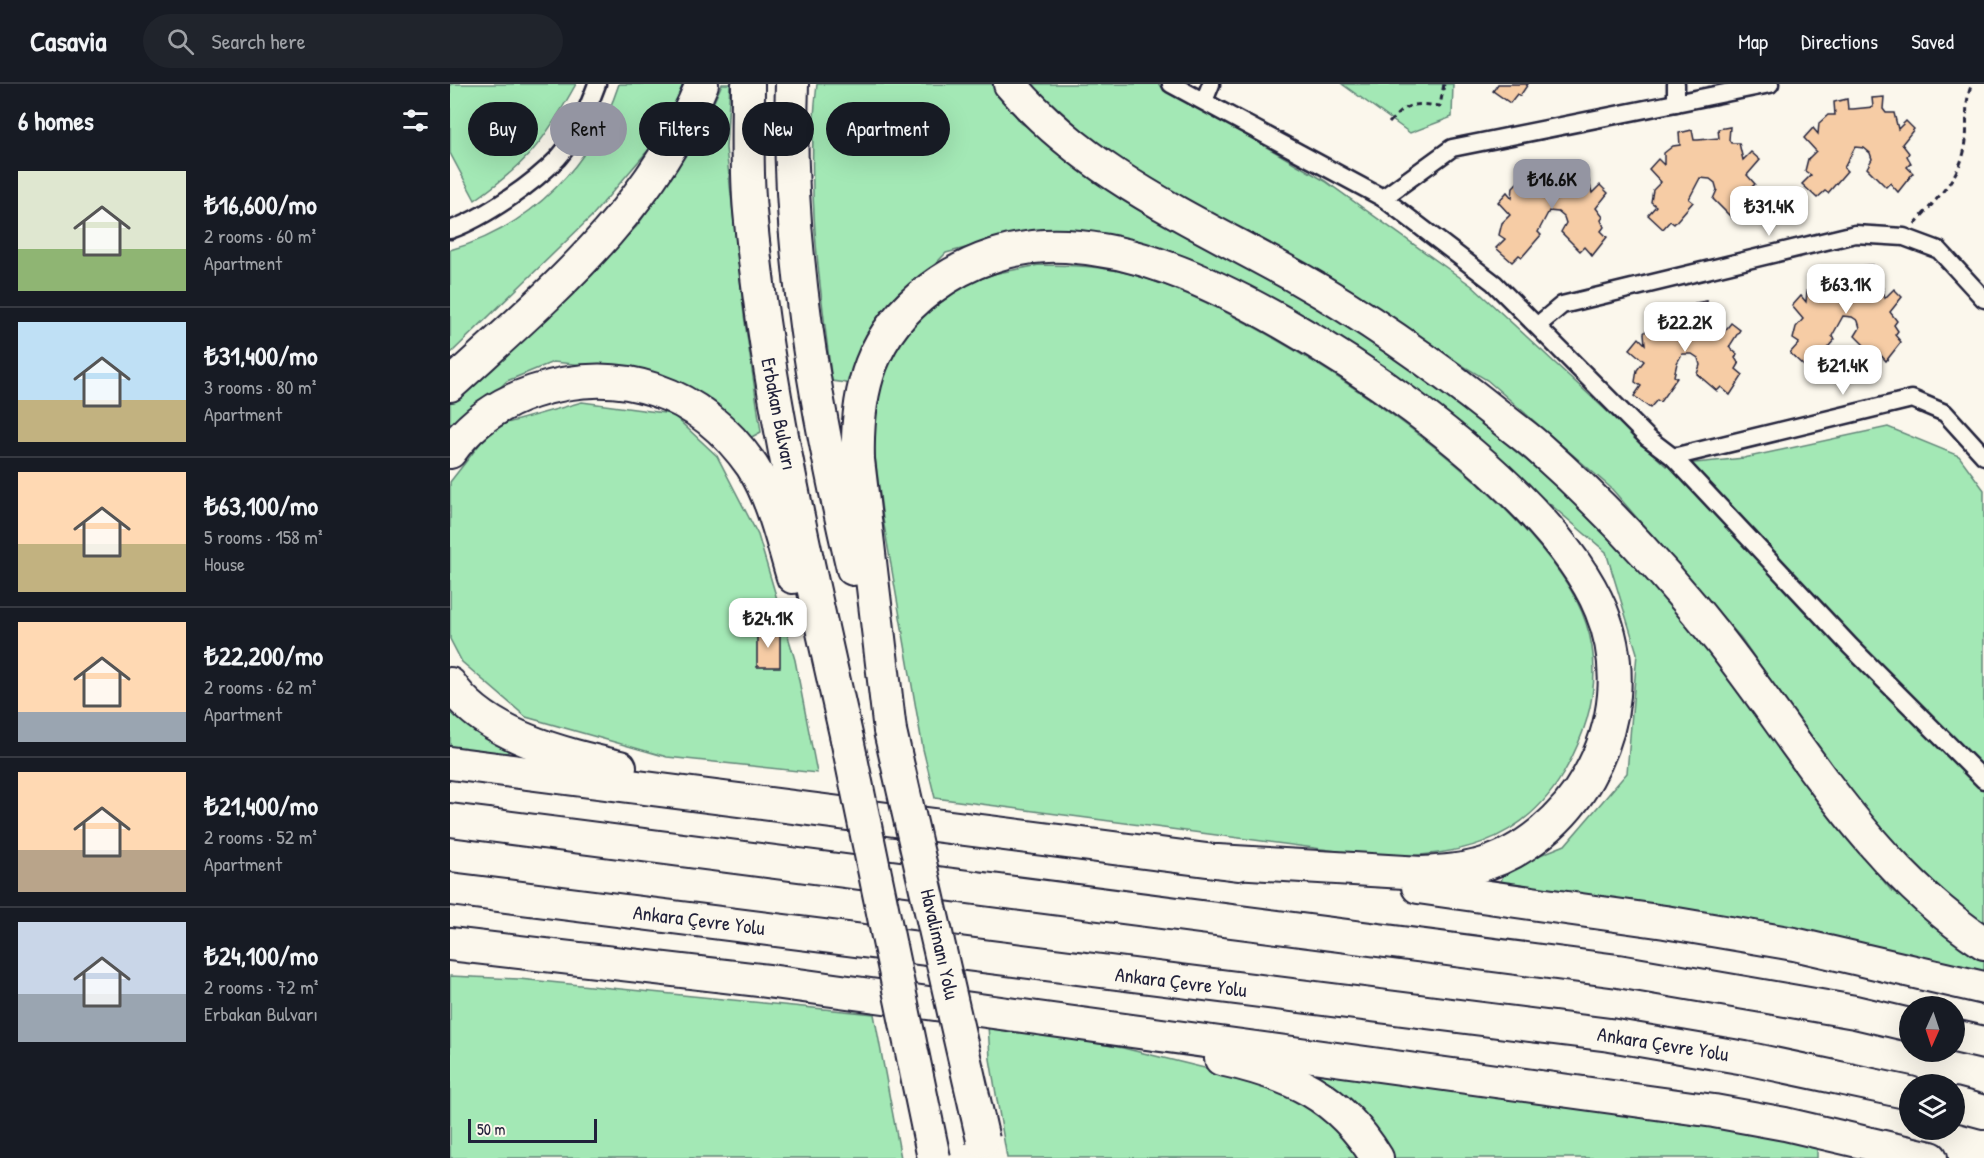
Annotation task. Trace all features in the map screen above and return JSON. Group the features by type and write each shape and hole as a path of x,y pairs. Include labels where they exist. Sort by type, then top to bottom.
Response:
{"highway":[{"path":"450,385 581,263 629,211 663,162 702,84"},
{"name":"Erbakan Bulvarı","path":"748,84 750,211 768,355 813,585 847,739"},
{"path":"792,84 792,180 806,327 843,525 890,731"},
{"path":"1010,84 1045,123 1090,160 1174,212 1360,315 1453,380 1540,448 1615,523 1695,611 1872,844 1932,903 1984,943"},
{"path":"890,731 858,460 857,428 862,389 878,348 902,314 937,283 981,260 1018,248 1062,246 1088,248 1167,267 1249,304 1315,343 1399,399 1497,477 1558,538 1576,563 1602,614 1614,665 1615,696 1610,726 1603,749 1580,792 1547,828 1504,856 1481,866 1422,873 1217,861"},
{"path":"450,452 470,429 502,405 570,382 606,379 646,386 668,394 707,417 753,468 765,492 827,689 847,739 934,1158"},
{"path":"450,684 473,707 498,725 543,748 564,754 651,774 993,833"},
{"name":"Havalimanı Yolu","path":"890,731 985,1149"},
{"path":"450,763 1217,861 1665,922 1794,944 1984,988"},
{"path":"450,820 1618,971 1855,1012 1899,1022"},
{"name":"Ankara Çevre Yolu","path":"450,889 1599,1034 1745,1058 1899,1091"},
{"path":"450,944 768,981 1714,1111 1785,1124 1932,1158"},
{"path":"450,957 768,981"},
{"path":"988,1011 1240,1064 1300,1083 1339,1110 1377,1158"},
{"path":"1965,1039 1984,1043"},
{"path":"1965,1107 1984,1112"}],"street":[{"path":"450,230 514,193 559,157 588,110 597,84"},
{"path":"1171,84 1383,198 1494,283 1648,438 1673,457 1850,646 1984,780"},
{"path":"1204,101 1211,84"},
{"path":"1676,84 1676,103"},
{"path":"1383,198 1452,148 1770,84"},
{"path":"1538,325 1562,305 1855,234 1904,237 1939,250 1984,299"},
{"path":"1673,457 1912,399 1945,413 1984,456"}],"path":[{"path":"1389,123 1402,110 1414,103 1440,106 1444,84"},
{"path":"1904,237 1955,177 1965,151 1966,97 1972,84"}],"green space":[{"path":"450,84 576,84 566,102 550,102 550,128 538,144 538,102 468,102 468,156 528,156 509,174 475,200 450,153"},
{"path":"619,84 691,84 680,102 639,102 639,156 643,156 591,217 450,354 450,250 480,240 533,208 556,188 582,156 627,156 627,102 612,102"},
{"path":"722,84 730,84 729,102 714,102"},
{"path":"817,84 992,84 1021,123 1207,240 1381,341 1610,529 1730,677 1808,788 1890,889 1984,960 1984,971 1979,977 1499,888 1505,869 1565,845 1627,773 1637,653 1606,552 1441,411 1208,268 1102,234 1019,234 946,253 887,314 853,384 832,381 815,233 812,159 814,156"},
{"path":"1031,84 1158,84 1325,181 1472,286 1666,466 1744,458 1888,427 1959,456 1984,490 1984,927 1975,922 1862,811 1741,638 1611,488 1487,380 1103,149"},
{"path":"1342,84 1453,84 1452,117 1410,133"},
{"path":"685,156 727,156 744,315 761,432 748,439 710,404 647,371 553,362 507,381 450,437 450,402 569,294 637,226"},
{"path":"1039,265 1089,267 1138,276 1191,296 1255,328 1324,368 1393,416 1459,467 1516,521 1560,573 1586,623 1594,662 1591,701 1581,738 1563,774 1546,798 1527,817 1505,832 1457,850 1431,854 1375,856 935,798 923,749 883,519 871,424 885,363 903,336 921,317 965,285 993,274"},
{"path":"582,402 672,414 717,456 758,535 795,660 817,773 667,757 526,717 462,662 450,639 450,482 493,427"},
{"path":"450,706 507,738 508,755 450,748"},
{"path":"450,976 519,979 874,1014 901,1158 450,1158"},
{"path":"988,1024 1123,1048 1233,1075 1282,1091 1327,1119 1361,1158 1007,1158 990,1059"},
{"path":"1303,1060 1817,1140 1817,1158 1389,1158 1300,1075"}],"building":[{"path":"1498,84 1528,84 1520,96 1517,94 1510,103 1493,91"},
{"path":"1884,97 1883,109 1886,113 1894,113 1898,129 1906,121 1914,129 1902,144 1909,153 1907,156 1911,163 1907,167 1913,173 1898,192 1890,183 1886,187 1867,168 1872,159 1870,153 1864,148 1855,147 1844,168 1847,171 1828,193 1825,191 1817,198 1802,184 1811,175 1805,171 1808,159 1816,151 1804,138 1813,128 1818,134 1819,123 1828,115 1835,115 1834,102 1847,99 1848,109 1873,107 1872,98"},
{"path":"1730,127 1729,140 1731,143 1739,143 1743,160 1751,152 1760,160 1747,175 1755,184 1752,187 1756,194 1752,198 1759,204 1744,223 1735,214 1732,218 1713,199 1717,190 1715,183 1710,179 1700,178 1689,199 1693,202 1674,224 1670,221 1663,229 1648,215 1656,206 1651,202 1653,190 1661,182 1649,169 1658,159 1664,165 1664,153 1673,146 1680,145 1679,133 1692,130 1694,140 1719,138 1718,129"},
{"path":"1578,161 1577,173 1588,177 1592,193 1600,185 1608,193 1596,208 1603,217 1601,220 1604,227 1601,231 1607,237 1592,256 1584,247 1580,251 1561,232 1566,223 1564,217 1558,212 1549,211 1538,232 1541,235 1522,257 1519,255 1512,262 1496,248 1505,239 1499,235 1502,223 1510,215 1498,202 1507,192 1512,198 1513,187 1521,179 1529,178 1528,166 1541,163 1542,173 1567,171 1566,162"},
{"path":"1872,265 1871,277 1874,281 1881,281 1885,298 1894,289 1902,297 1890,312 1897,321 1894,325 1898,331 1895,335 1901,342 1886,361 1878,352 1874,355 1855,336 1860,328 1858,321 1852,317 1843,316 1832,336 1835,339 1816,361 1813,359 1805,367 1790,353 1799,343 1793,339 1796,327 1803,319 1792,306 1801,296 1806,302 1807,291 1815,283 1823,283 1822,270 1835,267 1836,277 1861,275 1860,266"},
{"path":"1707,301 1707,313 1710,317 1718,316 1724,332 1731,323 1740,330 1729,347 1737,354 1735,358 1739,364 1736,369 1743,375 1730,395 1721,387 1717,391 1697,374 1700,365 1698,358 1692,354 1682,354 1674,376 1677,378 1660,402 1657,400 1650,408 1634,396 1641,386 1635,382 1637,370 1644,361 1630,349 1639,338 1645,344 1644,333 1652,324 1660,323 1657,310 1670,306 1672,316 1677,316 1697,312 1695,303"},
{"path":"757,630 780,631 780,667 757,667"}]}
